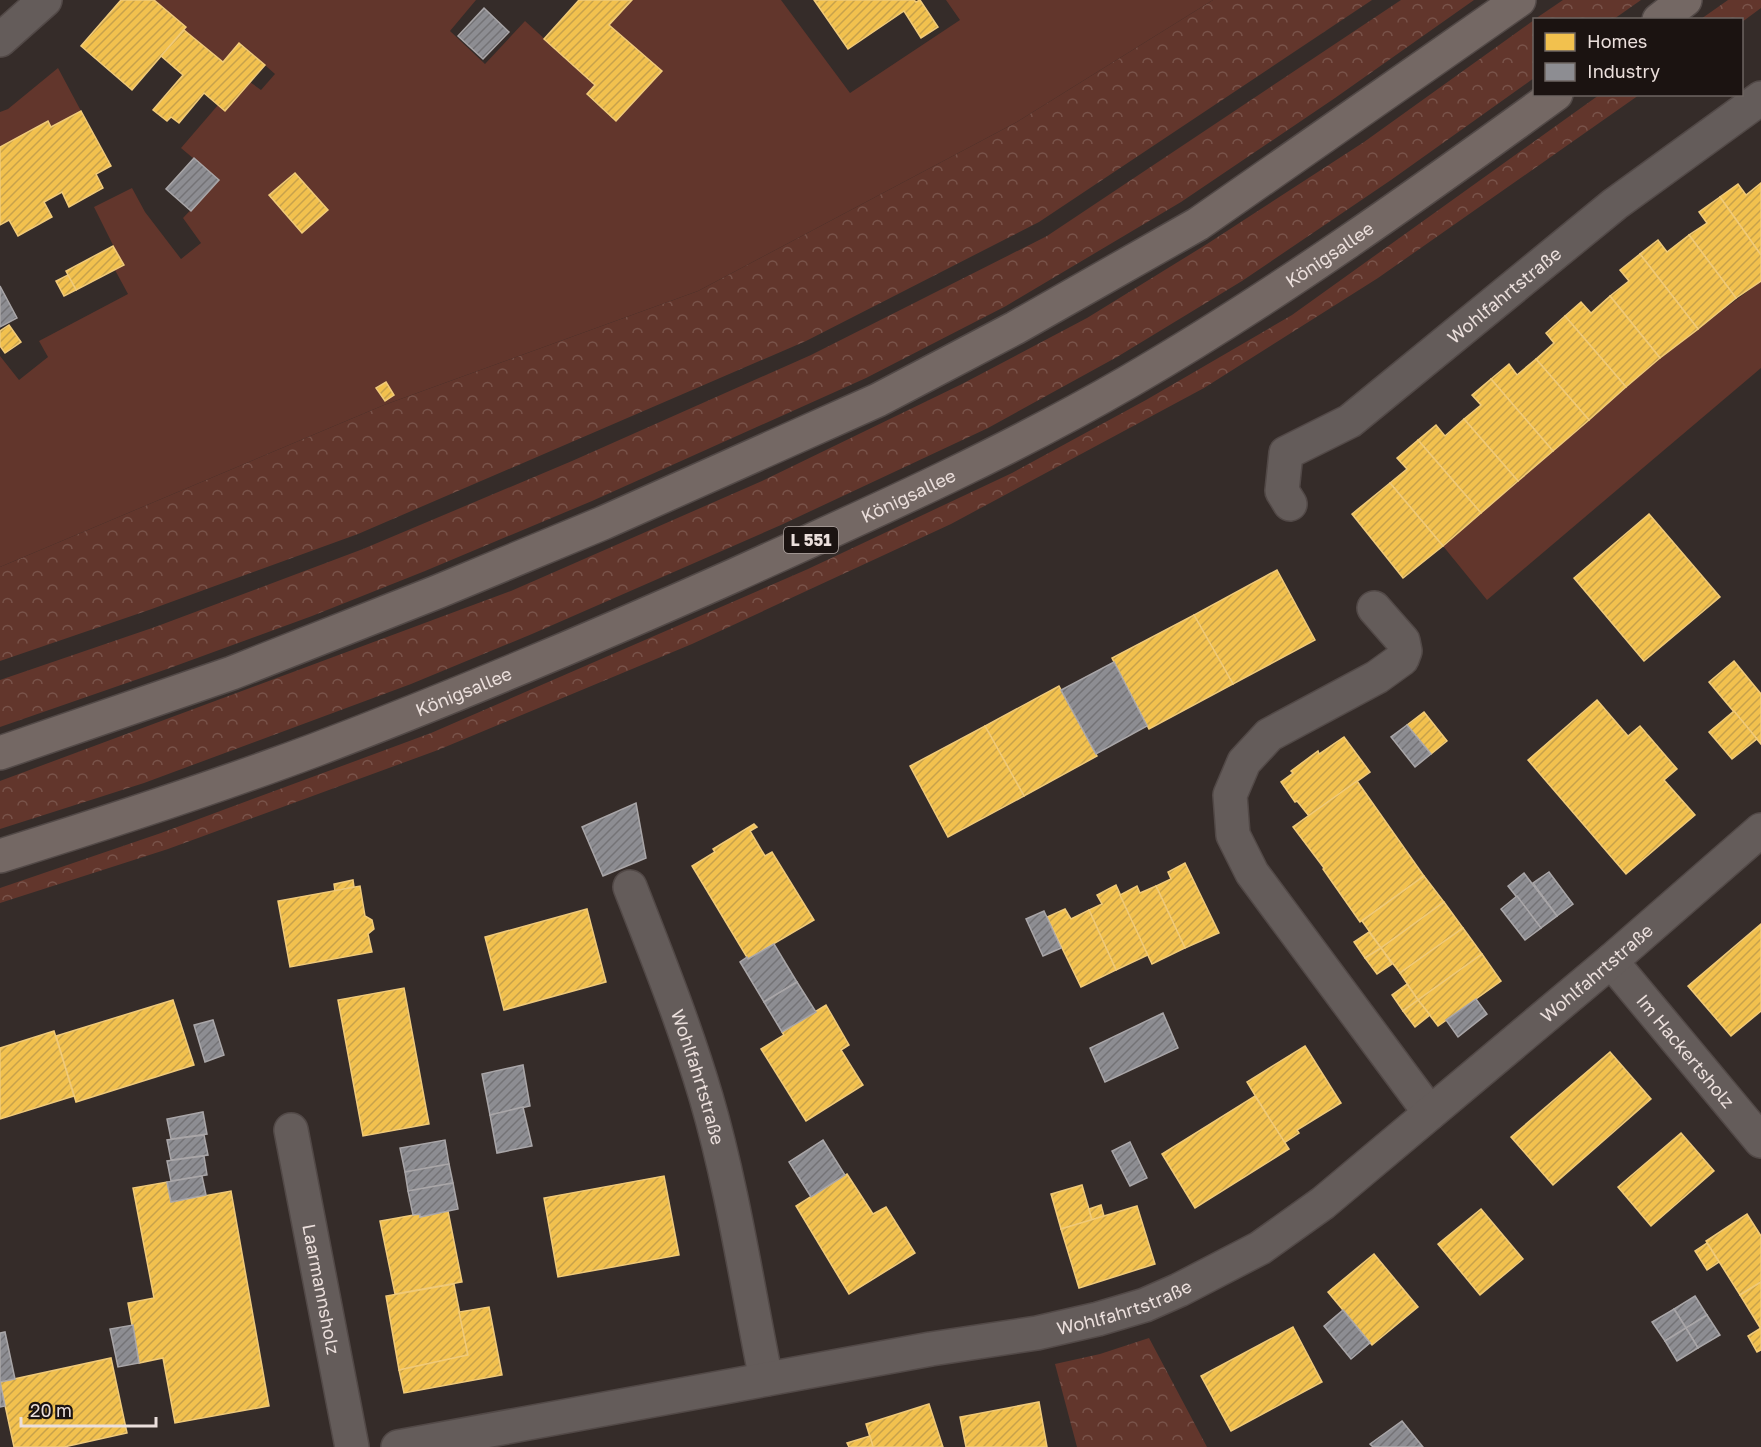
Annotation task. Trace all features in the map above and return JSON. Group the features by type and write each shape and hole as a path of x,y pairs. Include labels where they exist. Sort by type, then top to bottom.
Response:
{"main road":[{"path":"0,753 232,673 437,592 603,523 878,400 1015,328 1198,224 1519,0"},
{"path":"1662,18 1685,0"},
{"name":"Königsallee","path":"0,856 152,808 423,708 680,599 999,451 1128,382 1253,304 1405,204 1553,96"}],"street":[{"path":"0,40 45,0"},
{"name":"Wohlfahrtstraße","path":"1290,504 1281,491 1286,453 1350,422 1615,204 1761,98"},
{"path":"1374,608 1403,640 1405,651 1401,659 1377,677 1269,735 1244,762 1230,795 1233,835 1252,873 1430,1113"},
{"name":"Wohlfahrtstraße","path":"398,1447 766,1379 1037,1333 1145,1305 1179,1290 1260,1248 1323,1203 1611,961 1761,830"},
{"name":"Wohlfahrtstraße","path":"630,887 678,1011 706,1099 728,1186 766,1379"},
{"name":"Im Hackertsholz","path":"1611,961 1761,1141"},
{"name":"Laarmannsholz","path":"291,1130 352,1447"}],"green space":[{"path":"154,0 476,0 450,31 485,64 525,21 595,85 587,95 616,121 661,71 609,25 632,0 781,0 850,93 960,20 946,0 1213,0 1015,123 698,291 384,405 0,567 0,356 19,380 48,357 39,341 128,294 115,270 123,265 94,207 132,188 145,212 181,259 201,243 183,218 219,180 181,148 218,105 225,111 250,82 261,90 275,74 240,43 223,62 184,30 185,27"},
{"path":"1213,0 1372,0 1039,222 806,341 358,534 0,661 0,567 384,405 698,291 1015,123"},
{"path":"1401,0 1474,0 1181,202 1006,306 866,378 592,501 425,571 312,616 0,727 0,680 155,627 363,549 572,461 811,355 1047,236"},
{"path":"1563,0 1641,0 1615,18 1536,18"},
{"path":"1728,0 1761,0 1761,8 1743,21 1743,18 1702,18"},
{"path":"1533,21 1533,79 1391,180 1242,281 1117,357 988,428 781,525 532,634 411,684 144,783 0,829 0,781 511,591 762,481 962,384 1087,318 1207,244 1364,142"},
{"path":"58,68 81,111 51,127 48,122 0,147 0,112 8,109"},
{"path":"1598,96 1638,96 1378,278 1204,388 951,524 692,644 438,750 168,849 0,903 0,888 161,833 431,733 808,569 1012,473 1146,400 1292,315"},
{"path":"1761,281 1761,368 1487,600 1443,546 1660,358"},
{"path":"1149,1338 1207,1447 1077,1447 1055,1364 1100,1354"}],"building: Homes":[{"path":"121,0 154,0 186,27 132,90 81,46"},
{"path":"579,0 632,0 609,25 662,71 616,121 587,94 595,85 544,39"},
{"path":"814,0 914,0 916,2 920,0 938,27 921,38 904,11 848,49"},
{"path":"184,30 223,62 239,43 265,65 225,111 204,93 179,123 171,117 167,121 153,110 183,75 161,56"},
{"path":"81,111 111,166 96,174 103,188 69,207 62,192 44,202 52,217 18,236 9,220 0,225 0,147 48,121 51,127"},
{"path":"295,173 328,210 302,233 269,195"},
{"path":"1761,183 1761,255 1720,197 1738,184 1746,195"},
{"path":"1720,197 1761,255 1761,281 1736,298 1689,235 1707,223 1699,212"},
{"path":"1689,235 1736,298 1698,329 1640,254 1658,240 1667,252"},
{"path":"113,246 124,265 76,290 66,271"},
{"path":"1640,254 1698,329 1660,358 1610,296 1629,281 1620,270"},
{"path":"68,275 76,290 64,296 56,281"},
{"path":"1610,296 1660,358 1626,387 1565,316 1581,302 1591,313"},
{"path":"1565,316 1626,387 1589,420 1536,359 1554,343 1546,333"},
{"path":"9,325 21,342 5,353 0,346 0,331"},
{"path":"1536,359 1589,420 1553,451 1491,379 1509,364 1517,375"},
{"path":"1491,379 1553,451 1518,481 1464,419 1481,405 1472,395"},
{"path":"386,382 394,395 385,401 376,388"},
{"path":"1464,419 1518,481 1481,513 1418,440 1436,425 1445,436"},
{"path":"1418,440 1481,513 1443,546 1390,483 1407,469 1397,458"},
{"path":"1390,483 1443,546 1403,578 1352,514"},
{"path":"1649,514 1720,597 1644,661 1574,578"},
{"path":"1277,570 1315,640 1233,684 1194,615"},
{"path":"1194,615 1233,684 1149,729 1112,658"},
{"path":"1734,661 1761,694 1761,744 1709,682"},
{"path":"1059,686 1097,756 1024,796 985,726"},
{"path":"1597,700 1628,736 1640,726 1677,769 1664,780 1695,815 1626,874 1528,760"},
{"path":"1734,711 1757,739 1732,759 1709,732"},
{"path":"1424,712 1447,741 1431,754 1407,725"},
{"path":"985,726 1024,796 948,837 910,766"},
{"path":"1344,737 1370,772 1309,816 1297,801 1295,802 1281,782 1293,773 1291,771 1318,751 1319,754"},
{"path":"1357,781 1424,876 1360,922 1293,827"},
{"path":"754,824 757,827 750,831 765,856 772,852 814,920 748,959 692,866 715,852 713,849"},
{"path":"1185,863 1219,933 1185,948 1156,886 1171,879 1168,872"},
{"path":"1424,876 1444,902 1381,948 1362,921"},
{"path":"353,880 354,887 335,891 334,884"},
{"path":"1116,885 1148,955 1116,970 1089,910 1102,904 1097,895"},
{"path":"360,886 365,916 372,920 374,929 368,934 372,952 290,967 278,901"},
{"path":"1137,886 1140,893 1156,886 1185,948 1152,964 1120,895"},
{"path":"1444,902 1463,928 1400,973 1381,948"},
{"path":"587,909 606,982 504,1010 485,937"},
{"path":"1065,909 1071,919 1089,910 1116,970 1081,987 1047,917"},
{"path":"1761,924 1761,1011 1731,1036 1688,986"},
{"path":"1463,928 1482,954 1418,1000 1400,973"},
{"path":"1369,932 1381,948 1365,958 1354,942"},
{"path":"1381,948 1392,964 1377,974 1365,958"},
{"path":"1482,954 1501,981 1438,1026 1418,1000"},
{"path":"1407,984 1418,1000 1403,1011 1392,995"},
{"path":"404,988 429,1124 363,1136 338,1000"},
{"path":"173,1000 194,1065 76,1102 56,1036"},
{"path":"1418,1000 1430,1015 1415,1027 1403,1011"},
{"path":"826,1005 849,1045 841,1050 863,1085 806,1121 761,1049 784,1035 782,1032"},
{"path":"54,1031 74,1096 0,1119 0,1048"},
{"path":"1305,1046 1341,1103 1297,1130 1299,1133 1284,1143 1247,1082"},
{"path":"1610,1052 1651,1099 1553,1185 1511,1137"},
{"path":"1255,1096 1289,1149 1195,1208 1162,1154"},
{"path":"1681,1133 1714,1171 1651,1226 1618,1187"},
{"path":"847,1174 873,1214 886,1207 915,1253 849,1294 796,1206"},
{"path":"664,1176 679,1255 558,1277 544,1198"},
{"path":"167,1182 171,1202 231,1191 269,1406 175,1423 163,1358 139,1363 128,1303 154,1298 133,1188"},
{"path":"1082,1185 1092,1220 1061,1229 1051,1194"},
{"path":"1101,1205 1104,1216 1092,1220 1089,1209"},
{"path":"1137,1206 1155,1264 1079,1288 1061,1229"},
{"path":"1481,1209 1523,1259 1480,1295 1438,1244"},
{"path":"448,1211 462,1282 395,1294 380,1221 420,1214 420,1217"},
{"path":"1747,1214 1761,1236 1761,1282 1740,1295 1706,1241"},
{"path":"1707,1243 1719,1262 1707,1270 1695,1251"},
{"path":"1374,1254 1418,1307 1372,1345 1328,1292"},
{"path":"1761,1282 1761,1329 1740,1295"},
{"path":"454,1284 468,1355 399,1370 386,1296"},
{"path":"489,1307 502,1375 404,1393 399,1370 468,1355 459,1312"},
{"path":"1293,1327 1322,1382 1231,1431 1201,1376"},
{"path":"1761,1328 1761,1350 1757,1352 1748,1336"},
{"path":"111,1358 127,1433 64,1447 14,1447 0,1382"},
{"path":"1039,1402 1047,1447 966,1447 960,1417"},
{"path":"929,1404 943,1447 873,1447 866,1424"},
{"path":"870,1436 873,1447 849,1447 847,1443"}],"building: Industry":[{"path":"484,8 509,32 483,59 458,36"},
{"path":"194,158 219,180 191,211 166,189"},
{"path":"0,286 17,318 0,327"},
{"path":"1114,662 1147,726 1096,754 1061,690"},
{"path":"1407,725 1431,754 1415,767 1391,737"},
{"path":"636,803 646,858 603,876 582,827"},
{"path":"1549,872 1573,904 1557,916 1533,883"},
{"path":"1524,873 1557,916 1541,928 1508,886"},
{"path":"1517,896 1541,928 1525,940 1501,909"},
{"path":"1044,911 1061,948 1043,956 1026,919"},
{"path":"774,944 797,982 764,1002 740,962"},
{"path":"797,982 816,1012 782,1032 764,1002"},
{"path":"1476,999 1487,1014 1458,1037 1446,1020"},
{"path":"1163,1013 1178,1048 1105,1082 1090,1048"},
{"path":"213,1020 224,1055 205,1062 194,1025"},
{"path":"523,1065 530,1106 490,1115 482,1074"},
{"path":"523,1107 532,1146 497,1153 490,1115"},
{"path":"203,1112 207,1134 171,1139 167,1119"},
{"path":"204,1135 208,1155 171,1160 167,1140"},
{"path":"445,1140 449,1164 405,1172 400,1148"},
{"path":"823,1140 845,1175 811,1197 789,1162"},
{"path":"1130,1142 1147,1178 1130,1186 1112,1151"},
{"path":"204,1156 207,1175 171,1181 167,1161"},
{"path":"449,1164 453,1183 408,1191 405,1172"},
{"path":"202,1176 206,1195 171,1202 167,1182"},
{"path":"453,1183 458,1209 420,1217 420,1214 413,1215 408,1191"},
{"path":"1695,1296 1707,1315 1686,1328 1674,1309"},
{"path":"1674,1309 1686,1328 1665,1341 1652,1322"},
{"path":"1343,1310 1370,1343 1351,1359 1324,1326"},
{"path":"1707,1315 1720,1335 1698,1348 1686,1328"},
{"path":"133,1325 139,1363 118,1367 110,1329"},
{"path":"1686,1328 1698,1348 1677,1361 1665,1341"},
{"path":"5,1332 15,1379 0,1382 0,1333"},
{"path":"0,1382 5,1406 0,1407"},
{"path":"1402,1421 1423,1447 1373,1447 1370,1444"}]}
